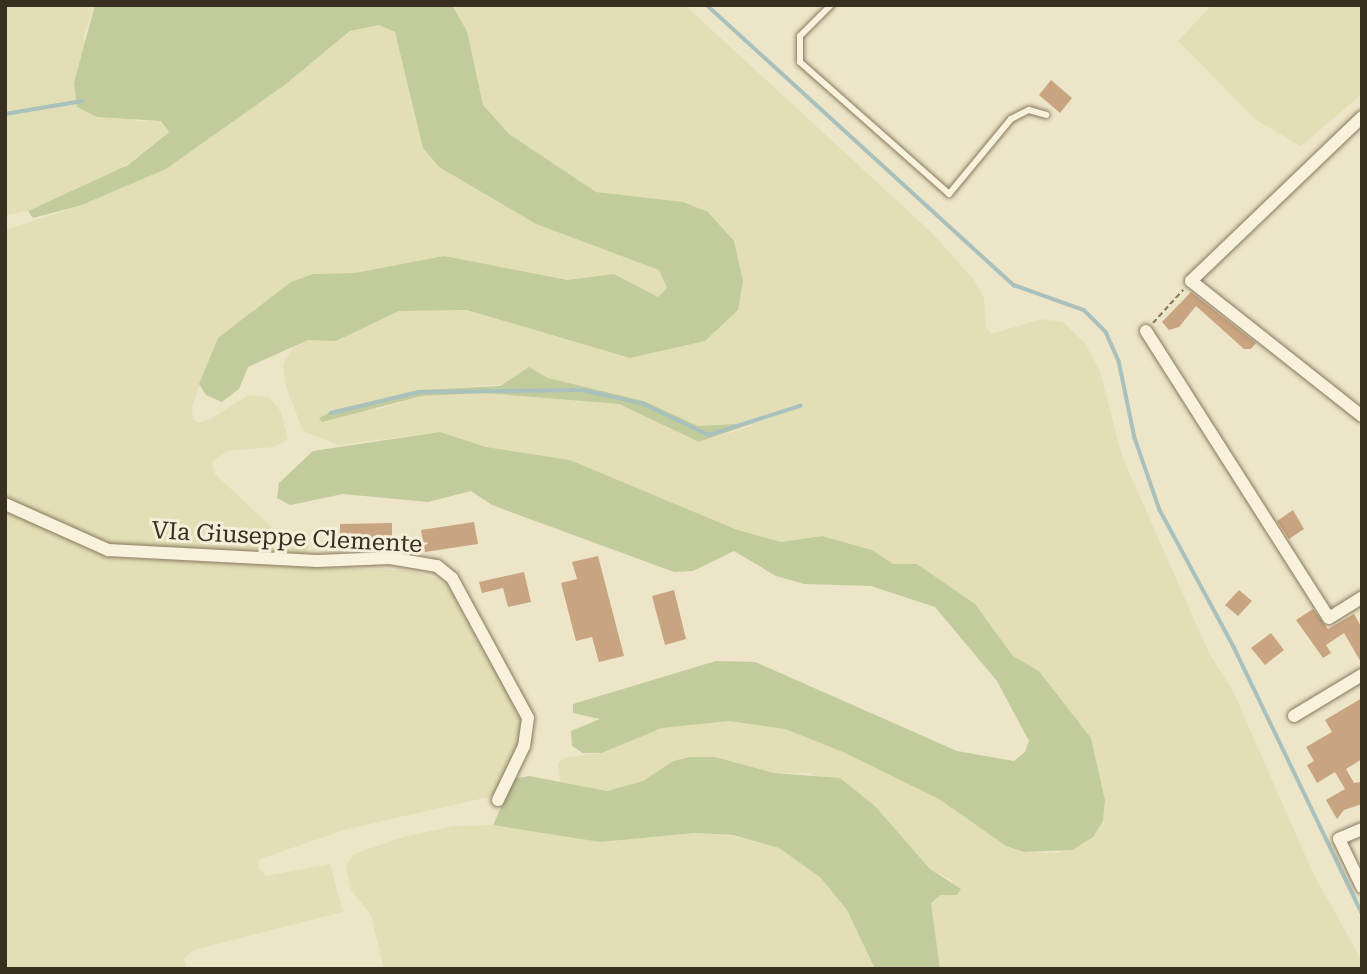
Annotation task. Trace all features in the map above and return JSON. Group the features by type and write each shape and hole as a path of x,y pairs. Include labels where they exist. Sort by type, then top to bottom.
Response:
{"street":[{"path":"1362,117 1191,281 1362,416"},
{"path":"1146,331 1329,618 1362,597"},
{"name":"VIa Giuseppe Clemente","path":"5,504 108,550 317,561 390,558 437,566 452,578 528,718 524,746 498,800"},
{"path":"1294,716 1362,675"},
{"path":"1362,828 1339,839 1362,887"}],"lane":[{"path":"831,5 800,36 800,62 948,194 1011,119 1029,110 1046,115"}],"path":[{"path":"1146,331 1191,281"}],"shaded area":[{"path":"5,5 95,5 83,37 136,121 161,121 169,131 128,164 100,179 28,211 5,215"},
{"path":"452,5 685,5 932,233 974,280 984,298 986,326 991,334 1042,319 1063,322 1085,343 1100,372 1122,456 1209,653 1233,691 1313,873 1362,961 1362,969 940,969 931,903 953,881 930,869 875,806 809,773 774,773 715,757 690,757 673,761 643,781 607,791 560,783 558,763 567,757 603,753 662,728 729,721 785,729 843,752 939,799 1006,846 1024,852 1059,853 1093,837 1103,821 1105,800 1091,738 1039,671 1013,656 975,604 917,564 893,564 872,550 822,536 781,542 735,529 570,460 486,447 440,432 338,445 303,431 286,386 283,364 293,348 308,340 336,341 399,311 467,310 630,358 705,341 618,196 596,192 509,134 483,105 467,31","holes":["529,367 548,378 644,401 697,426 718,428 751,421 752,426 699,442 619,404 485,393 422,396 375,410 379,402 417,390 506,384"]},
{"path":"1212,5 1362,5 1362,94 1301,146 1256,120 1178,41"},
{"path":"379,25 394,32 439,167 536,224 659,270 667,288 658,297 614,274 569,280 444,256 355,273 313,274 218,338 192,406 193,419 198,423 210,419 249,395 270,397 281,412 288,439 275,447 227,451 212,462 215,474 278,533 305,535 309,547 302,556 113,545 69,531 5,497 5,230 82,205 166,169 286,84 351,31"},
{"path":"5,511 114,558 411,571 435,578 449,588 487,658 512,692 521,720 517,747 493,796 347,829 260,859 258,867 266,876 330,864 343,912 193,950 184,959 187,969 5,969"},
{"path":"493,825 600,842 695,833 733,836 779,848 820,877 847,910 875,969 384,969 371,915 351,890 346,865 354,854 403,837 454,826"}],"green space":[{"path":"95,5 452,5 467,31 483,105 509,134 596,192 683,202 708,212 734,241 743,281 738,310 705,341 630,358 467,310 399,311 336,341 308,340 248,367 239,389 222,402 206,395 199,384 218,338 291,282 313,274 355,273 444,256 568,280 614,274 658,297 667,288 659,270 536,224 439,167 423,148 395,32 379,25 350,31 286,84 166,169 82,205 33,218 28,211 128,165 169,132 161,121 97,117 77,107 74,83"},
{"path":"529,367 548,378 644,401 698,426 754,423 699,442 619,404 485,393 422,396 322,422 319,418 332,411 417,390 500,386"},
{"path":"440,432 486,447 570,460 735,529 781,542 822,536 872,550 893,564 917,564 975,604 1013,656 1039,671 1091,738 1105,800 1103,821 1093,837 1072,850 1024,852 1006,846 939,799 843,752 785,729 729,721 662,728 602,753 583,753 572,746 571,731 600,719 573,713 573,704 716,661 755,662 957,751 1014,761 1025,752 1029,741 997,681 935,607 871,586 804,584 776,576 734,551 693,571 674,572 492,505 471,491 428,502 343,494 290,505 277,498 279,483 313,451"},
{"path":"690,757 715,757 774,773 840,778 875,806 930,869 961,889 957,895 941,895 931,903 940,969 875,969 847,910 820,877 779,848 733,835 695,833 600,842 493,825 514,779 529,776 607,791 643,781 673,761"}],"building":[{"path":"1051,80 1072,98 1060,113 1039,95"},
{"path":"1191,292 1256,343 1251,349 1244,349 1196,306 1179,327 1169,330 1162,322"},
{"path":"1293,510 1304,529 1289,539 1277,521"},
{"path":"474,522 478,544 425,552 421,530"},
{"path":"392,523 392,545 340,546 340,524"},
{"path":"598,556 624,656 599,662 592,637 576,641 561,583 577,579 572,562"},
{"path":"524,572 531,602 508,607 503,588 482,593 479,582"},
{"path":"674,590 686,639 665,645 652,596"},
{"path":"1239,590 1252,601 1238,616 1225,605"},
{"path":"1313,609 1328,629 1354,614 1362,628 1362,664 1344,633 1326,645 1331,653 1323,658 1296,620"},
{"path":"1271,633 1284,650 1265,665 1251,648"},
{"path":"1362,698 1362,759 1346,769 1354,783 1360,782 1362,804 1344,810 1337,819 1326,800 1345,789 1335,772 1317,783 1307,765 1314,761 1306,747 1332,732 1325,720"}],"waterway":[{"path":"707,5 1014,285 1084,310 1106,332 1119,361 1135,438 1160,510 1234,647 1362,913"},
{"path":"5,114 82,101"},
{"path":"331,413 420,392 583,390 644,404 709,435 800,406"}]}
